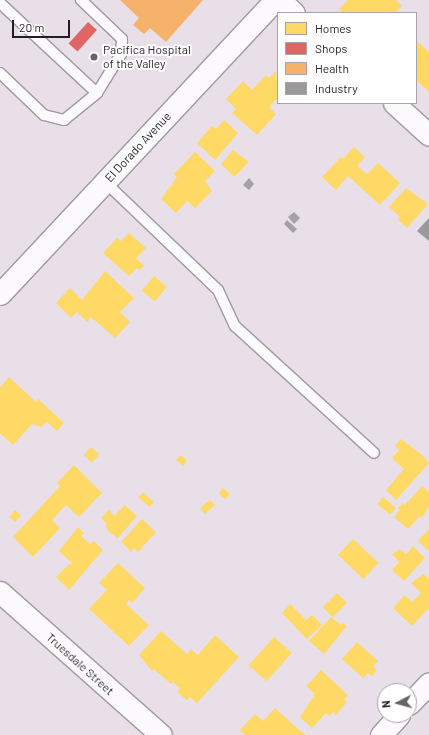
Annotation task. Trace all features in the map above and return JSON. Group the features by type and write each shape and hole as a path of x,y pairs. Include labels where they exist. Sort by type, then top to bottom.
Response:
{"street":[{"name":"El Dorado Avenue","path":"0,294 275,0"},
{"path":"280,0 293,12"},
{"path":"395,104 429,135"},
{"name":"Truesdale Street","path":"0,592 161,735"},
{"path":"417,696 429,683"},
{"path":"381,735 392,723"}],"lane":[{"path":"0,74 44,115 64,120 97,93 121,54 122,39 81,0"},
{"path":"0,3 97,93"},
{"path":"105,182 218,290 235,326 374,453"}],"building: Homes":[{"path":"348,0 396,0 402,6 396,12 343,12 339,9"},
{"path":"417,41 429,52 429,92 417,81"},
{"path":"276,71 277,99 269,107 276,114 257,135 232,113 236,109 226,99 243,81 252,90 266,75 269,78"},
{"path":"224,120 238,133 215,160 197,143 212,126 216,129"},
{"path":"354,147 365,157 357,166 367,174 378,163 400,183 380,205 348,176 336,190 322,177 341,157 343,159"},
{"path":"233,150 249,162 234,177 221,164"},
{"path":"195,152 215,171 205,181 212,191 195,208 187,201 176,213 161,199 177,177 174,174"},
{"path":"406,188 428,204 407,228 398,220 400,217 389,207"},
{"path":"129,233 146,248 136,258 144,266 140,270 137,268 129,276 103,253 117,238 121,241"},
{"path":"105,271 134,298 120,312 130,322 115,338 91,317 87,322 77,312 71,318 56,303 70,288 82,300"},
{"path":"154,276 167,287 155,301 142,291"},
{"path":"9,377 36,402 38,399 64,423 57,431 47,422 41,427 32,424 13,445 0,433 0,387"},
{"path":"401,439 421,454 429,463 396,500 386,490 404,469 392,458 399,450 395,446"},
{"path":"91,447 99,454 92,463 84,455"},
{"path":"181,455 187,460 183,466 176,460"},
{"path":"74,465 102,493 79,517 66,505 52,520 60,528 33,557 13,537 60,486 57,483"},
{"path":"422,486 429,492 429,506 422,518 420,516 408,529 394,517 400,510 398,508 403,503 405,505"},
{"path":"223,488 230,494 225,499 218,493"},
{"path":"143,492 154,502 149,507 138,497"},
{"path":"383,497 396,508 390,515 377,504"},
{"path":"210,500 215,505 205,514 200,508"},
{"path":"125,505 137,516 118,538 109,532 105,526 107,524 101,518 109,510 114,516"},
{"path":"15,510 21,515 15,522 9,517"},
{"path":"142,519 156,532 138,552 134,548 132,552 121,542"},
{"path":"78,527 84,533 81,536 90,544 94,541 103,550 69,590 56,577 69,564 73,564 59,551"},
{"path":"429,529 429,551 418,541"},
{"path":"353,539 379,563 364,579 338,555"},
{"path":"413,546 425,558 404,581 392,570 399,562 392,554 400,549 406,554"},
{"path":"118,563 145,588 132,603 129,600 126,604 149,625 129,646 89,609 107,590 99,583"},
{"path":"424,574 429,579 429,608 412,626 393,608 405,595 412,602 421,593 411,583"},
{"path":"337,593 347,603 333,617 323,607"},
{"path":"290,604 306,620 312,615 322,625 307,639 282,613"},
{"path":"331,617 341,625 343,623 347,626 324,654 309,641"},
{"path":"161,631 187,654 191,649 198,655 215,635 239,657 197,703 190,697 187,700 177,692 180,688 173,682 171,684 154,669 152,671 139,655"},
{"path":"274,637 292,653 266,681 249,665"},
{"path":"357,642 378,661 373,666 377,670 372,676 368,673 363,678 342,659"},
{"path":"321,670 348,695 344,700 347,702 336,715 333,712 329,716 326,713 312,728 300,717 315,694 306,686"},
{"path":"275,708 306,735 245,735 240,730 255,714 263,721"}],"building: Shops":[{"path":"88,22 97,30 78,52 69,44"}],"building: Health":[{"path":"120,0 203,0 166,42 150,28 144,34 133,25 139,18"}],"building: Industry":[{"path":"429,218 429,241 417,231"}],"building: Other":[{"path":"249,178 254,184 249,190 243,185"},
{"path":"294,212 300,218 294,224 288,217"},
{"path":"287,220 297,229 293,233 284,224"}],"place":[{"name":"Pacifica Hospital of the Valley","path":"94,57"}]}
